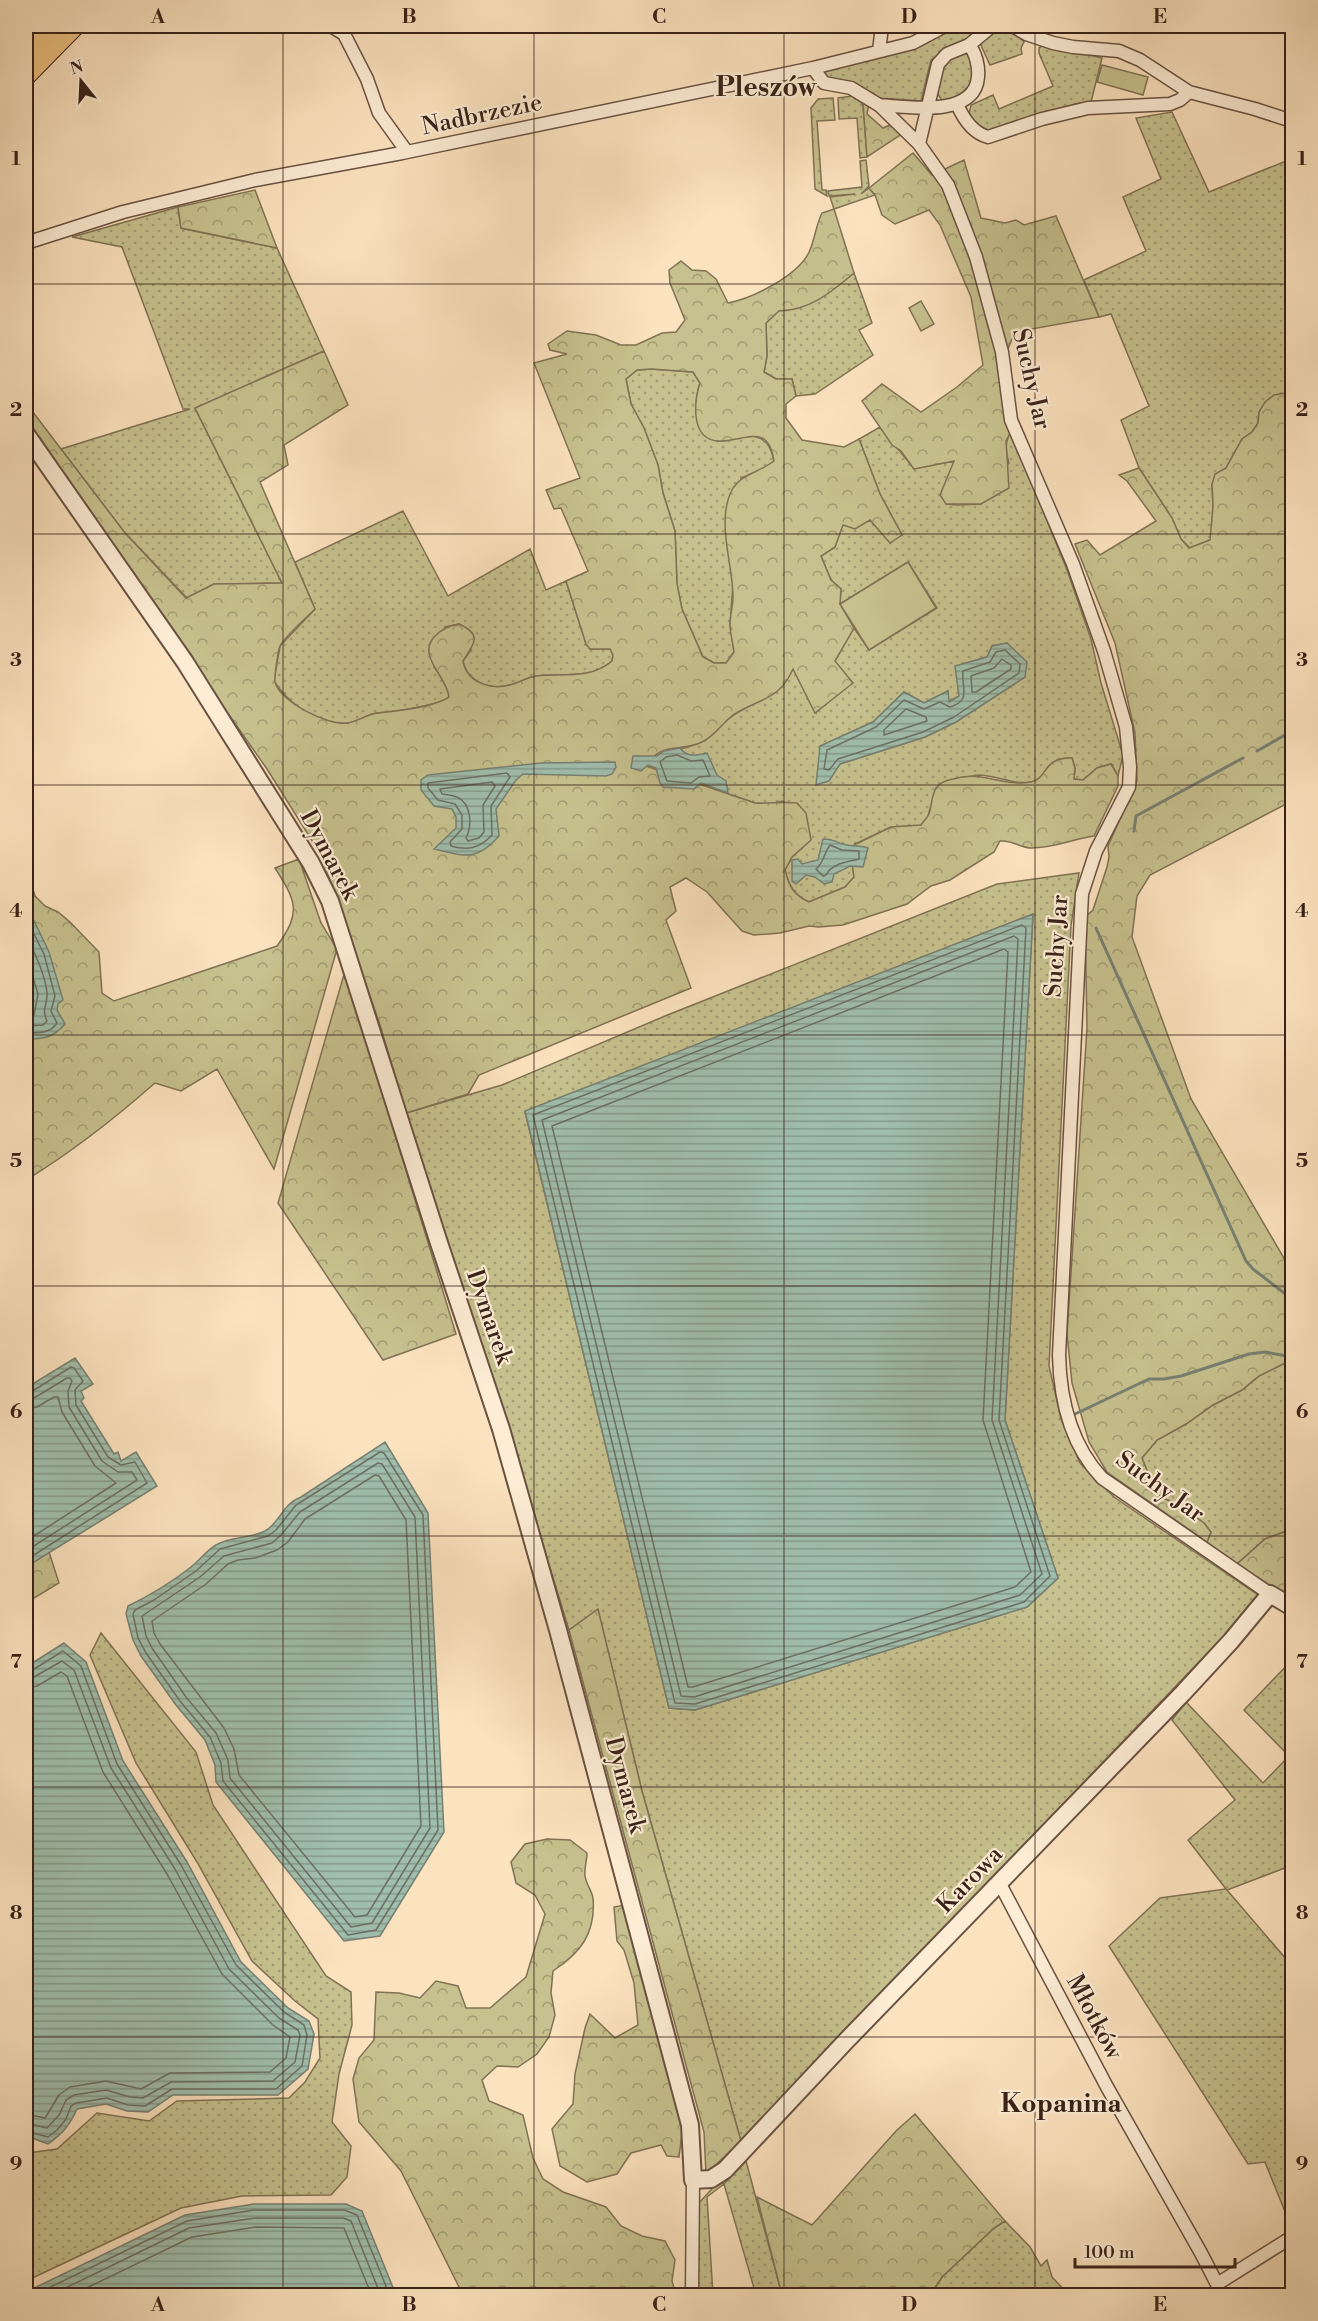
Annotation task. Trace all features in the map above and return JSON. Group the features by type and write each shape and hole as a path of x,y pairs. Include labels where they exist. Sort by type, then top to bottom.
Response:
{"main road":[{"path":"26,53 53,26"},
{"path":"26,75 74,26"}],"street":[{"path":"331,26 344,34 367,79 379,113 407,152"},
{"path":"879,51 882,26"},
{"name":"Nadbrzezie","path":"26,243 123,212 244,183 407,152 813,68 913,43 945,26"},
{"path":"919,144 938,64 952,51 969,45 992,26"},
{"path":"1013,26 1026,34 1053,43 1119,51 1140,60 1189,93 1293,121"},
{"path":"879,105 927,107 957,104 969,96 977,83 978,71 973,50 969,45"},
{"name":"Suchy Jar","path":"813,68 824,83 851,88 879,105 919,144 948,185 976,257 1002,352 1011,420 1081,586 1104,651 1126,727 1129,748 1129,787 1096,851 1082,894 1059,1355 1064,1402 1080,1449 1102,1478 1270,1594 1293,1607"},
{"path":"957,104 968,123 982,135 988,137 1063,113 1088,108 1161,106 1180,100 1189,93"},
{"name":"Dymarek","path":"26,434 185,662 311,863 330,901 501,1429 544,1579 690,2125 693,2180 692,2295"},
{"name":"Karowa","path":"693,2180 711,2179 725,2170 846,2041 1184,1693 1270,1594"},
{"name":"Młotków","path":"1000,1884 1107,2087 1157,2173 1219,2290"},
{"path":"1219,2290 1293,2237"}],"green space":[{"path":"952,26 986,26 972,38 931,60 921,101 879,98 824,77 821,70 938,36"},
{"path":"1000,27 1020,36 1024,42 1021,48 1022,54 990,65 979,41"},
{"path":"1045,44 1102,58 1091,102 1075,104 1075,108 992,134 980,131 968,118 971,105 993,95 999,109 1053,86 1039,53 1039,48"},
{"path":"965,52 974,67 970,83 959,95 942,100 936,89 940,73 949,58"},
{"path":"1102,65 1148,77 1143,95 1097,82"},
{"path":"853,96 863,104 867,157 860,158 857,118 839,119 838,98"},
{"path":"833,98 835,120 817,121 822,190 826,190 827,196 815,189 811,108 818,99"},
{"path":"863,104 869,104 867,114 883,128 892,124 902,134 867,157"},
{"path":"1172,112 1209,192 1291,159 1292,163 1292,396 1285,393 1259,412 1258,423 1252,432 1242,439 1226,468 1212,484 1211,540 1190,548 1181,539 1172,518 1139,468 1121,420 1149,406 1111,314 1099,317 1084,280 1146,251 1123,197 1161,179 1136,118"},
{"path":"913,153 932,175 964,160 981,218 1005,223 1016,220 1024,225 1056,216 1099,317 1015,332 1007,351 1011,431 1006,441 1009,488 981,504 946,504 940,495 954,461 914,469 901,451 892,445 862,401 882,384 921,412 957,387 983,365 971,297 940,225 929,210 895,224 882,215 875,195 869,188"},
{"path":"866,160 869,186 861,194 869,188 875,195 834,209 830,197 855,194 829,196 828,191 862,187 860,161"},
{"path":"255,190 277,248 181,228 178,207"},
{"path":"178,207 181,228 277,248 324,351 195,408 282,583 214,584 187,598 125,533 61,449 190,409 183,409 122,247 72,237"},
{"path":"834,209 854,273 820,299 801,307 779,311 766,323 767,356 764,372 776,379 792,379 796,396 786,404 786,418 802,440 844,447 859,439 880,494 902,535 890,543 870,520 855,529 843,525 835,547 821,556 831,580 841,589 840,604 854,628 835,661 853,683 815,713 793,669 775,693 733,715 707,739 694,745 664,750 652,758 646,766 755,803 797,803 806,813 811,840 792,857 785,870 793,890 809,902 845,887 854,877 851,856 854,845 891,827 921,825 929,814 935,790 946,781 974,776 1011,782 1031,782 1037,780 1055,761 1072,758 1075,768 1074,779 1083,780 1097,768 1111,764 1118,776 1118,786 1094,836 1040,848 1027,848 1000,841 994,852 950,880 931,886 907,904 843,925 809,926 780,933 754,935 742,931 707,892 686,878 670,887 676,911 666,920 691,988 479,1075 468,1094 406,1113 380,1025 321,855 267,769 26,426 26,403 125,533 186,598 214,584 282,583 195,408 324,351 348,405 284,445 288,465 260,482 315,609 280,646 275,679 279,690 295,705 317,717 339,723 348,723 374,714 435,703 449,697 431,659 430,644 434,637 443,630 459,624 472,632 474,636 473,645 463,661 465,669 469,675 481,683 503,686 537,676 595,671 612,661 613,655 610,649 590,649 586,644 566,581 588,571 561,508 554,509 546,490 580,478 534,363 567,354 550,350 548,344 567,331 596,335 621,345 636,345 662,333 676,332 685,320 670,283 669,270 681,261 692,270 706,271 716,279 728,303 762,291 786,276 805,259 822,213","holes":["637,370 693,372 700,383 696,400 696,419 703,434 719,441 761,437 771,449 774,461 741,479 733,488 728,500 725,528 732,584 730,631 734,652 726,663 714,663 703,657 682,609 677,584 675,531 663,493 658,465 644,428 631,404 626,379"]},
{"path":"854,273 872,323 859,330 873,355 815,394 796,396 792,379 776,379 764,372 767,356 766,323 779,310 801,307 820,298"},
{"path":"921,301 934,324 921,331 909,308"},
{"path":"637,370 693,372 700,383 696,402 699,415 718,441 746,436 760,438 771,450 774,461 764,469 741,478 730,624 734,652 727,663 714,663 703,657 682,609 677,584 675,531 663,493 658,465 644,428 631,404 626,379"},
{"path":"1285,393 1292,396 1292,801 1150,875 1137,896 1132,937 1191,1099 1292,1272 1292,1367 1287,1362 1259,1376 1242,1390 1157,1440 1142,1458 1154,1488 1162,1498 1173,1502 1204,1523 1211,1532 1207,1542 1107,1472 1089,1442 1072,1383 1067,1334 1087,1028 1085,917 1093,910 1107,867 1108,846 1137,781 1135,733 1115,643 1075,544 1087,540 1100,555 1156,521 1127,481 1119,475 1139,468 1172,518 1181,539 1189,548 1210,540 1212,484 1215,474 1226,468 1242,439 1252,432 1258,423 1259,412 1265,402 1274,395"},
{"path":"880,427 914,469 954,461 946,504 981,504 1009,463 1006,447 1011,431 1067,570 1091,639 1101,683 1123,755 1118,776 1111,764 1097,768 1083,780 1074,779 1075,768 1072,758 1055,761 1037,780 1031,782 975,775 936,788 928,816 921,826 891,827 855,844 851,856 854,877 845,887 809,902 793,889 785,870 792,857 811,839 783,801 770,804 755,803 645,766 651,758 662,751 693,745 734,715 768,697 782,686 793,668 816,713 835,661 854,628 869,650 937,608 908,562 840,604 841,589 831,580 821,556 835,547 842,524 870,520 902,535 880,494 859,439","holes":["1007,643 1025,677 956,722 925,737 840,764 821,746 873,722 904,692 924,703 948,691 948,702 959,696 956,666 987,657 992,646"]},
{"path":"403,511 448,596 530,549 546,590 566,581 586,644 590,649 610,649 613,655 612,661 595,671 585,673 537,676 510,685 488,685 475,680 465,669 463,661 471,650 459,624 445,627 434,667 447,688 449,697 443,700 415,708 374,714 348,723 327,721 296,705 274,681 280,646 315,609 295,562"},
{"path":"908,562 936,608 869,650 840,604"},
{"path":"299,859 321,923 337,949 274,1169 217,1069 181,1091 155,1083 92,1134 26,1180 26,866 35,896 45,906 58,912 70,922 99,952 102,993 114,1001 277,946 290,924 293,907 288,889 275,868"},
{"path":"1079,873 1071,926 1049,1366 1061,1419 1080,1463 1114,1497 1261,1597 741,2141 642,1791 598,1610 569,1630 490,1372 406,1113 502,1085 665,1016 997,884","holes":["1033,914 1005,1420 1058,1578 1027,1607 695,1710 669,1708 525,1112"]},
{"path":"345,971 456,1334 383,1360 278,1203"},
{"path":"1287,1362 1292,1367 1292,1529 1265,1539 1237,1564 1207,1542 1211,1532 1204,1523 1173,1502 1162,1498 1154,1488 1142,1458 1157,1440 1242,1390 1259,1376"},
{"path":"1292,1529 1292,1599 1237,1564 1265,1539"},
{"path":"49,1552 59,1583 26,1603 26,1567"},
{"path":"598,1609 642,1791 741,2141 706,2174 704,2132 569,1630"},
{"path":"101,1633 196,1752 213,1805 326,1976 351,1992 352,2025 339,2074 332,2122 351,2146 347,2177 331,2195 242,2196 181,2208 26,2281 26,2248 30,2245 30,2227 26,2214 26,2156 28,2153 57,2149 97,2113 149,2121 177,2101 289,2098 305,2082 320,2058 318,2019 252,1961 197,1862 136,1763 90,1655"},
{"path":"1292,1660 1292,1868 1290,1866 1227,1890 1292,1966 1292,2229 1265,2162 1248,2164 1109,1946 1160,1898 1226,1889 1188,1840 1235,1800 1172,1720 1186,1702 1263,1783 1289,1756 1244,1710"},
{"path":"547,1839 570,1840 587,1853 585,1873 593,1898 592,1922 589,1932 578,1949 553,1971 551,1993 555,2015 549,2037 537,2054 518,2067 497,2066 482,2080 489,2101 523,2115 533,2158 543,2179 563,2192 606,2207 621,2226 642,2236 665,2241 675,2260 672,2281 676,2295 463,2295 401,2171 359,2122 353,2079 359,2058 374,2040 376,1992 399,1993 420,1998 436,1981 458,1986 466,2008 490,2008 526,1977 545,1914 535,1895 516,1883 511,1862 525,1844"},
{"path":"624,1905 683,2125 679,2157 667,2156 661,2145 631,2153 617,2174 587,2182 560,2166 552,2129 573,2104 575,2074 590,2014 615,2038 638,2025 634,1983 624,1950 617,1941 614,1907"},
{"path":"915,2114 1005,2221 994,2228 942,2277 930,2295 782,2295 757,2197 812,2225 896,2131"},
{"path":"746,2161 782,2295 756,2295 724,2184"},
{"path":"720,2180 724,2184 707,2197 713,2295 696,2296 698,2204"},
{"path":"1005,2221 1030,2247 1041,2266 1047,2260 1052,2277 1069,2295 930,2296 942,2277 994,2228"}],"water":[{"path":"1007,643 1027,662 1025,677 956,722 925,737 840,764 829,781 816,785 820,746 873,722 904,692 924,703 948,691 949,702 959,696 955,666 987,657 992,646"},
{"path":"680,748 689,755 707,753 717,775 726,781 728,793 701,783 694,789 663,787 656,768 648,765 641,771 631,768 633,756 657,756 664,751"},
{"path":"615,762 616,767 612,774 606,776 523,774 516,780 496,809 499,836 484,850 462,855 434,849 456,828 456,817 452,809 434,806 421,790 421,780 428,775 541,763"},
{"path":"823,839 868,848 863,867 850,866 834,874 832,882 824,884 815,877 806,875 796,884 792,881 792,860 798,859 802,864 818,860"},
{"path":"26,904 49,952 63,1000 58,1004 57,1010 65,1024 52,1035 38,1039 26,1039"},
{"path":"1033,914 1005,1420 1058,1578 1027,1607 695,1710 669,1708 525,1111"},
{"path":"75,1358 93,1384 81,1391 84,1398 81,1401 114,1454 118,1452 121,1461 136,1452 157,1486 26,1567 26,1388"},
{"path":"385,1442 428,1513 444,1832 380,1936 344,1941 216,1782 215,1765 205,1740 176,1705 141,1656 133,1640 126,1614 128,1606 176,1578 216,1545 270,1528 289,1504"},
{"path":"64,1643 86,1662 123,1761 187,1862 241,1962 288,2008 309,2021 314,2034 308,2069 278,2095 173,2095 148,2112 127,2111 106,2104 77,2109 65,2129 48,2144 26,2136 26,1667"},
{"path":"254,2204 346,2204 362,2211 396,2295 26,2295 26,2292 185,2215"}],"waterway":[{"path":"1257,751 1292,731"},
{"path":"1134,831 1136,816 1243,758"},
{"path":"1096,928 1246,1261 1292,1299"},
{"path":"1075,1414 1149,1379 1181,1376 1249,1354 1265,1352 1287,1356"}],"tram line":[{"path":"26,37 37,26"}],"district":[{"name":"Pleszów","path":"766,88"},
{"name":"Kopanina","path":"1061,2104"}]}
